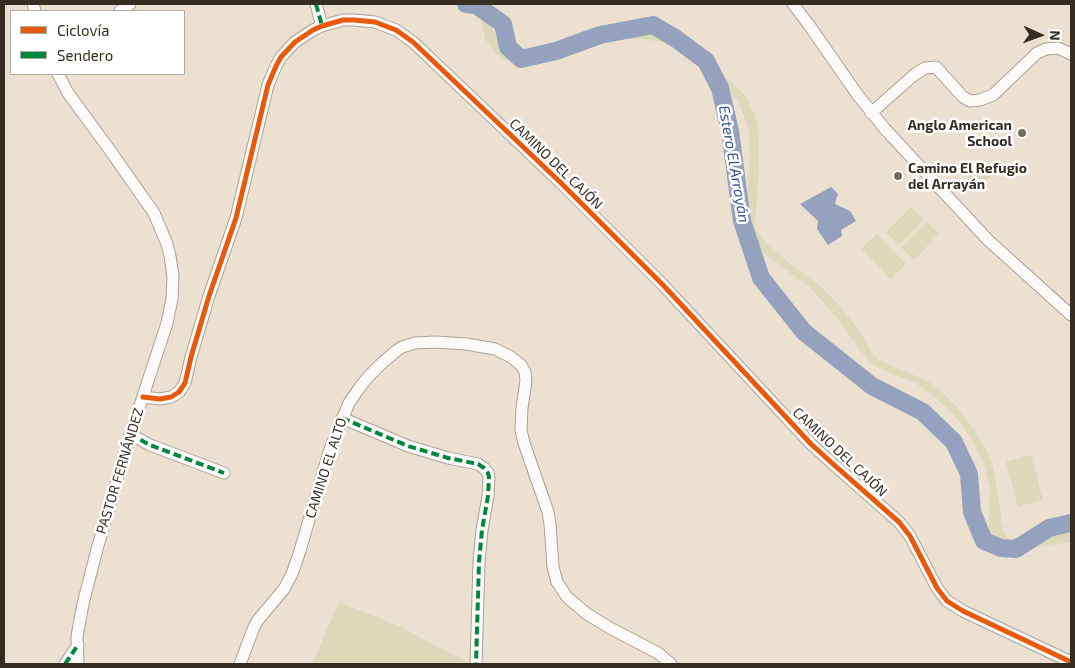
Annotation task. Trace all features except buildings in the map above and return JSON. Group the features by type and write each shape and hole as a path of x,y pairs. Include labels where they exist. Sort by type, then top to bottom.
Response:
{"street":[{"path":"316,4 322,26"},
{"path":"793,4 871,113 988,240 1071,315"},
{"name":"CAMINO DEL CAJÓN","path":"143,397 166,399 176,395 183,388 209,296 236,218 268,85 281,57 304,35 322,26 343,20 370,21 396,30 413,42 561,183 663,285 818,450 899,522 910,536 937,588 948,601 963,611 1071,662"},
{"path":"871,113 914,75 925,68 936,67 970,101 993,96 1037,53 1046,49 1058,48 1071,54"},
{"name":"PASTOR FERNÁNDEZ","path":"59,75 68,92 148,204 159,223 167,244 173,271 172,299 167,323 130,434 99,540 83,604 79,623 78,664"},
{"name":"CAMINO EL ALTO","path":"240,664 258,620 284,589 292,574 329,452 349,403 360,387 391,355 402,347 422,342 455,343 495,349 511,357 521,365 526,376 521,430 526,450 548,512 553,567 557,582 567,597 587,614 658,653 671,664"},
{"path":"342,418 416,449 478,464 488,474 488,496 479,562 476,664"},
{"path":"130,434 150,445 224,473"},
{"path":"65,664 78,645"}],"shaded area":[{"path":"478,4 487,4 490,23 499,44 509,52 535,56 562,44 584,38 637,31 653,32 673,36 746,96 755,115 759,137 755,228 766,243 823,288 845,312 878,360 928,381 956,406 974,429 988,453 993,467 1001,520 1006,538 1011,539 1030,534 1070,532 1071,542 1013,553 999,547 989,529 990,488 983,463 960,422 931,394 914,382 884,371 869,362 836,317 816,294 807,285 773,261 750,240 748,225 749,130 739,103 720,83 673,47 661,42 643,39 591,43 551,59 526,64 503,59 485,39"},
{"path":"981,165 991,176 973,191 964,181"},
{"path":"911,207 924,220 899,245 886,232"},
{"path":"927,222 939,234 914,260 902,247"},
{"path":"877,234 906,264 891,279 861,249"},
{"path":"945,420 964,446 953,454 934,429"},
{"path":"1031,455 1043,500 1018,507 1006,462"},
{"path":"339,602 397,625 471,664 312,664"}],"water":[{"path":"831,187 838,194 835,204 850,211 856,221 841,230 842,236 828,245 817,229 818,221 800,204"}],"waterway":[{"name":"Estero El Arrayán","path":"466,4 476,5 503,24 508,47 521,59 556,51 600,35 653,25 675,38 706,61 720,88 730,131 742,221 761,278 804,332 872,386 923,412 954,442 969,474 972,512 984,541 1001,548 1016,549 1049,528 1071,523"}],"marked path":[{"path":"316,4 322,26"},
{"path":"342,418 408,446 448,458 478,464 488,473 488,496 479,562 476,664"},
{"path":"130,434 150,445 224,473"},
{"path":"65,664 78,645"}],"cycle path":[{"path":"143,397 160,399 171,397 179,392 185,383 209,296 236,218 268,85 281,57 295,42 322,26 343,20 375,22 396,30 413,42 561,183 663,285 811,444 899,522 910,536 937,588 947,601 963,611 1071,662"}],"place":[{"name":"Anglo American School","path":"1022,133"},
{"name":"Camino El Refugio del Arrayán","path":"898,176"}]}
